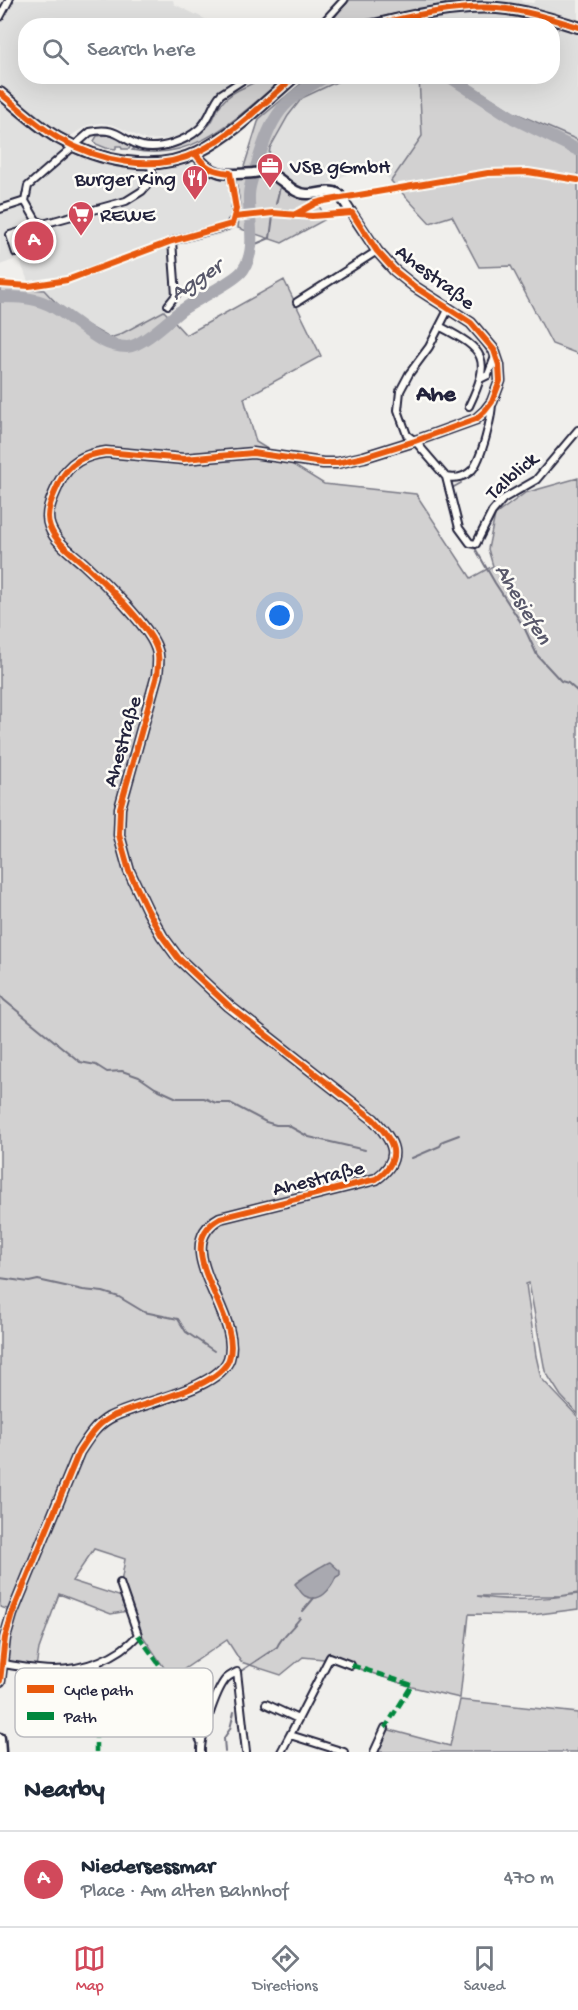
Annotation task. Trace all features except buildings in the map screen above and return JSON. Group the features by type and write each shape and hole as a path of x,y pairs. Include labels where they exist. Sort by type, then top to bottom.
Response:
{"main road":[{"path":"414,18 457,10 496,8 546,18"},
{"path":"560,22 578,27"},
{"path":"0,93 57,137 74,145 119,161 151,163 175,160 195,153 226,134 285,84"},
{"name":"Ahestraße","path":"2,1664 5,1638 12,1614 79,1452 94,1430 109,1418 198,1384 220,1372 228,1362 231,1350 230,1334 224,1313 208,1278 200,1248 205,1232 213,1222 220,1218 369,1182 388,1171 393,1156 389,1136 373,1119 229,1006 179,959 162,936 147,909 129,871 119,835 119,817 157,675 158,653 147,632 103,581 58,541 49,526 48,511 53,496 60,480 72,465 84,456 106,452 184,459 253,453 323,463 337,463 364,457 476,419 492,402 500,381 496,354 480,331 394,270 376,252 339,194 330,191 306,195 265,172 230,174 214,171 206,168 195,153"},
{"path":"0,1681 2,1664"},
{"path":"0,1738 1,1752"}],"street":[{"path":"0,17 9,0"},
{"path":"327,18 344,0"},
{"path":"151,163 152,177 142,191 126,201 48,223 36,220 25,201 28,186 90,132 101,129 111,130 144,146 177,142 198,130 206,122 218,97 237,84"},
{"path":"168,305 176,295 172,241 232,224 236,209 230,174"},
{"path":"0,209 25,201"},
{"path":"16,253 10,235 37,227 40,222"},
{"name":"Ahestraße","path":"297,303 376,252"},
{"name":"Talblick","path":"449,308 441,327 409,374 400,392 398,410 402,425 407,435 446,477 454,479 465,475 473,468 487,434 492,402"},
{"path":"441,327 469,342 477,350 482,364 480,379 470,406"},
{"path":"480,379 488,375 496,354"},
{"name":"Talblick","path":"446,477 459,528 470,543 476,544 492,512 503,499 536,480 578,430"},
{"path":"70,1668 98,1662 120,1651 138,1635 120,1583"},
{"path":"281,1752 330,1657 351,1665"},
{"path":"98,1662 98,1668"},
{"path":"2,1664 36,1668"},
{"path":"213,1708 225,1679 237,1672 246,1752"},
{"path":"266,1704 298,1719"},
{"path":"374,1752 385,1728"},
{"path":"290,1736 344,1752"},
{"path":"199,1737 201,1742"},
{"path":"200,1752 202,1737"}],"shaded area":[{"path":"3,0 173,0 174,4 203,18 18,18 18,84 232,84 215,93 200,125 183,135 167,139 146,140 114,125 101,123 88,125 56,145 96,162 125,168 191,165 200,173 235,178 240,210 238,228 220,235 176,243 178,296 164,311 119,335 110,338 72,317 44,290 29,284 19,258 0,265 0,7"},
{"path":"350,0 447,0 445,4 375,18 334,18"},
{"path":"447,0 521,0 533,3 536,0 578,0 578,140 513,112 469,84 560,84 560,18 375,18 445,4"},
{"path":"250,84 277,84 234,120 197,143 177,150 155,152 132,150 135,147 166,149 194,138 210,124 225,99"},
{"path":"301,84 332,84 302,98 288,116 270,148 267,168 243,170 259,119"},
{"path":"332,84 419,84 422,136 391,181 370,163 322,187 300,189 267,168 270,149 288,116 302,98"},
{"path":"419,84 469,84 513,112 578,140 578,354 552,344 511,266 479,267 452,216 430,223 391,181 422,136"},
{"path":"107,135 119,138 131,145 129,149 122,149 121,146 116,146 116,149 106,148 94,141 97,136"},
{"path":"264,176 299,197 316,200 326,219 282,243 238,228 240,210 235,178"},
{"path":"284,280 321,356 244,398 256,442 324,484 416,494 471,578 493,566 488,549 495,515 525,493 578,478 578,1414 561,1396 545,1371 529,1283 526,1284 541,1378 578,1417 578,1593 561,1596 477,1596 528,1599 554,1597 578,1594 578,1609 532,1615 469,1614 460,1698 412,1687 334,1660 303,1657 281,1675 241,1662 227,1640 186,1668 164,1668 142,1635 121,1583 125,1559 94,1549 72,1581 122,1597 128,1611 111,1614 59,1594 39,1649 36,1667 3,1662 17,1612 0,1607 0,288 44,290 67,311 110,338 164,311 186,335"},
{"path":"330,1562 340,1571 340,1575 320,1597 310,1598 304,1595 295,1584"},
{"path":"460,1700 578,1713 578,1752 377,1752 386,1729 450,1746"}],"waterway":[{"name":"Agger","path":"0,297 25,298 43,302 96,337 116,346 133,346 147,338 185,307 232,280 243,270 248,261 251,243 250,187 262,147 274,121 289,101 314,84"},
{"name":"Agger","path":"460,84 513,118 578,150"},
{"name":"Ahesiefen","path":"276,204 280,187 283,185"},
{"name":"Ahesiefen","path":"251,246 270,238 273,216"},
{"name":"Ahesiefen","path":"363,221 370,232"},
{"name":"Ahesiefen","path":"373,237 377,243"},
{"name":"Ahesiefen","path":"384,253 395,263"},
{"name":"Ahesiefen","path":"450,316 475,334"},
{"name":"Ahesiefen","path":"482,343 488,353"},
{"name":"Ahesiefen","path":"452,490 461,483"},
{"name":"Ahesiefen","path":"466,542 475,548 524,627 537,655 561,681 568,683 578,692"},
{"path":"0,995 80,1062 96,1065 107,1072 122,1071 139,1077 155,1088 177,1098 204,1098 216,1103 230,1103 266,1122 287,1125 309,1137 365,1150"},
{"path":"412,1158 459,1135"},
{"path":"0,1278 29,1282 38,1280 119,1297 144,1312 178,1319 186,1332 214,1351"},
{"path":"303,1611 314,1598"},
{"path":"241,1671 277,1647 300,1618"},
{"path":"225,1752 224,1738 230,1729 234,1712"}],"marked path":[{"path":"138,1635 162,1668"},
{"path":"351,1665 412,1685 385,1728"},
{"path":"96,1737 96,1752"}],"cycle path":[{"path":"406,18 467,8 507,9 548,18"},
{"path":"560,22 578,27"},
{"path":"0,93 43,128 74,146 108,158 145,163 181,159 211,145 286,84"},
{"path":"0,284 29,286 67,280 172,241 232,224 236,209 230,173 210,168 195,153"},
{"path":"294,215 324,201 488,173 528,172 578,180"},
{"path":"0,1681 5,1638 12,1614 79,1452 88,1438 100,1425 121,1412 175,1394 209,1379 222,1370 229,1359 231,1342 226,1323 203,1264 201,1246 205,1231 220,1218 376,1179 391,1164 393,1156 393,1149 386,1134 373,1119 229,1006 179,959 162,936 147,909 129,871 119,835 120,808 157,675 157,650 144,627 124,604 56,538 48,522 48,516 52,499 67,470 78,461 98,453 184,459 253,453 337,463 415,441 476,419 485,411 492,402 500,381 499,365 494,350 471,323 415,287 394,270 377,251 352,213 312,216 273,213 235,217"}],"place":[{"name":"VSB gGmbH","path":"270,189"},
{"name":"Burger King","path":"195,201"},
{"name":"REWE","path":"81,237"},
{"name":"Niedersessmar","path":"34,241"}],"district":[{"name":"Ahe","path":"436,392"}]}
